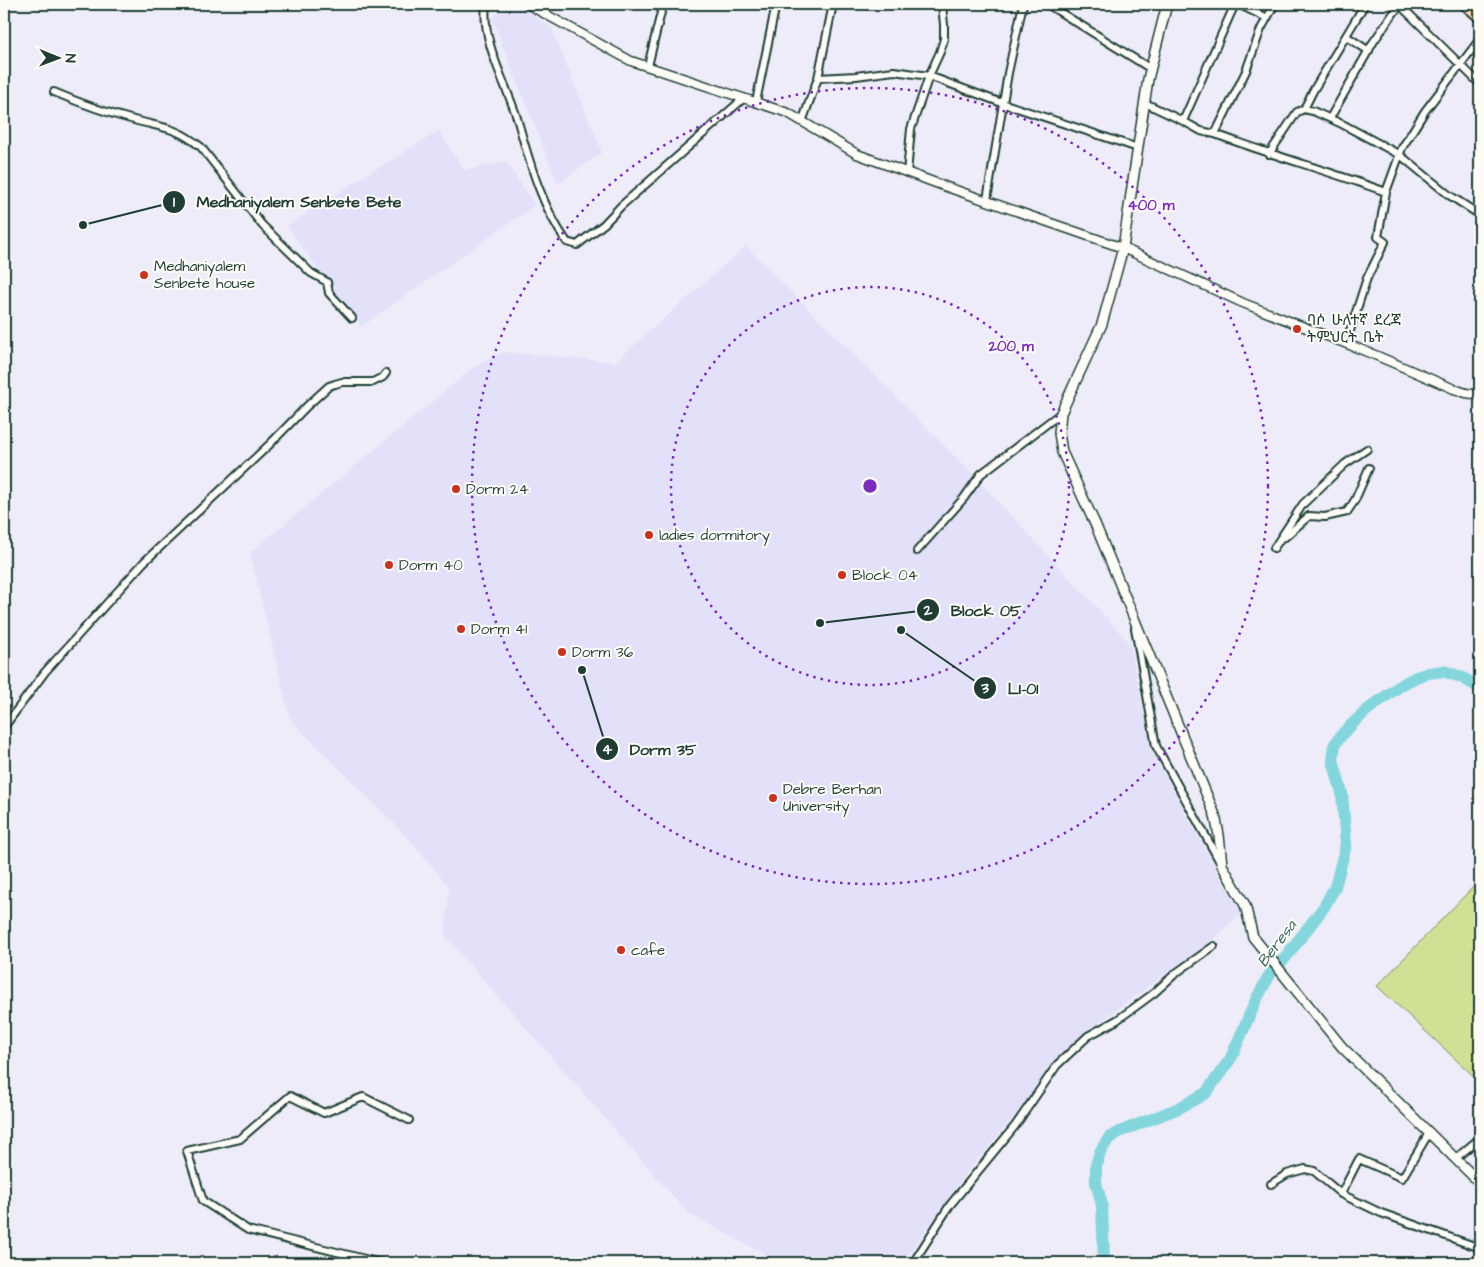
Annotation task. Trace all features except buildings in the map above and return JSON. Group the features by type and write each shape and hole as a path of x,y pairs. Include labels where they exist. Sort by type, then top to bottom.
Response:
{"highway":[{"path":"1464,4 1480,17"},
{"path":"1474,4 1480,9"}],"main road":[{"path":"1166,4 1145,103 1123,248 1102,324 1061,414 1059,433 1062,452 1096,526 1215,815 1222,865 1245,905 1253,937 1307,1001 1342,1047 1480,1183"}],"street":[{"path":"486,4 484,16 492,50 517,118 537,181 556,228 567,242 577,245 604,224 621,206 744,98"},
{"path":"526,4 631,61 788,113 857,154 1123,248 1243,303 1346,343 1454,389 1480,395"},
{"path":"648,66 663,4"},
{"path":"756,102 776,4"},
{"path":"802,122 818,78 833,4"},
{"path":"907,173 911,129 944,39 942,4"},
{"path":"986,200 1002,103 1023,4"},
{"path":"1047,4 1151,69"},
{"path":"1183,120 1237,4 1267,18"},
{"path":"1215,134 1246,71 1267,18 1275,4"},
{"path":"1304,109 1365,4"},
{"path":"1330,118 1369,50 1399,4 1480,84"},
{"path":"1346,36 1369,50"},
{"path":"1346,343 1367,278 1385,242 1378,237 1386,192 1400,155 1425,111 1480,39"},
{"path":"818,78 894,71 929,76 1002,103 1138,148"},
{"path":"54,92 91,107 173,129 201,147 262,225 311,273 327,282 329,293 352,318"},
{"path":"1145,103 1183,120 1201,131 1215,134 1269,154 1338,174 1386,192"},
{"path":"1269,154 1297,112 1304,109 1313,111 1400,155 1449,195 1480,215"},
{"path":"4,727 44,672 144,562 269,445 307,406 329,386 342,382 373,382 383,377 386,373"},
{"path":"916,551 964,498 981,474 1061,414"},
{"path":"1366,449 1345,464 1303,504 1274,548 1309,516 1325,516 1347,512 1355,500 1369,468"},
{"path":"1133,616 1156,746 1222,865"},
{"path":"913,1263 954,1199 1009,1133 1057,1066 1088,1036 1135,1007 1176,973 1214,946"},
{"path":"381,1263 248,1230 203,1202 187,1151 240,1139 290,1096 324,1113 363,1097 409,1120"},
{"path":"1341,1194 1359,1159 1402,1178 1429,1133"},
{"path":"1455,1159 1480,1138"},
{"path":"1271,1184 1287,1174 1305,1169 1314,1171 1341,1194 1380,1213 1480,1248"}],"shaded area":[{"path":"505,4 518,4 552,29 602,152 558,184 492,19"},
{"path":"439,131 464,170 506,162 535,205 362,326 352,317 287,226"},
{"name":"Debre Berhan University","path":"746,246 978,480 1129,642 1152,752 1241,913 1214,939 1090,1029 971,1167 902,1263 783,1263 689,1214 445,936 449,887 414,844 290,719 250,553 474,367 503,352 615,362"}],"green space":[{"path":"1480,880 1480,1082 1377,986"}],"waterway":[{"name":"Beresa","path":"1104,1263 1102,1205 1096,1183 1096,1165 1100,1152 1109,1138 1119,1132 1179,1108 1206,1093 1231,1058 1257,998 1272,971 1285,958 1324,907 1335,887 1346,845 1342,793 1333,760 1335,744 1343,733 1366,711 1401,685 1416,677 1443,671 1461,677 1480,688"}],"place":[{"name":"Medhaniyalem Senbete Bete","path":"83,225"},
{"name":"Medhaniyalem Senbete house","path":"144,275"},
{"name":"ባሶ ሁለተኛ ደረጃ ትምህርት ቤት","path":"1297,329"},
{"name":"Dorm 24","path":"456,489"},
{"name":"ladies dormitory","path":"649,535"},
{"name":"Dorm 40","path":"389,565"},
{"name":"Block 04","path":"842,575"},
{"name":"Block 05","path":"820,623"},
{"name":"Dorm 41","path":"461,629"},
{"name":"LI-01","path":"901,630"},
{"name":"Dorm 36","path":"562,652"},
{"name":"Dorm 35","path":"582,670"},
{"name":"Debre Berhan University","path":"773,798"},
{"name":"cafe","path":"621,950"}]}
